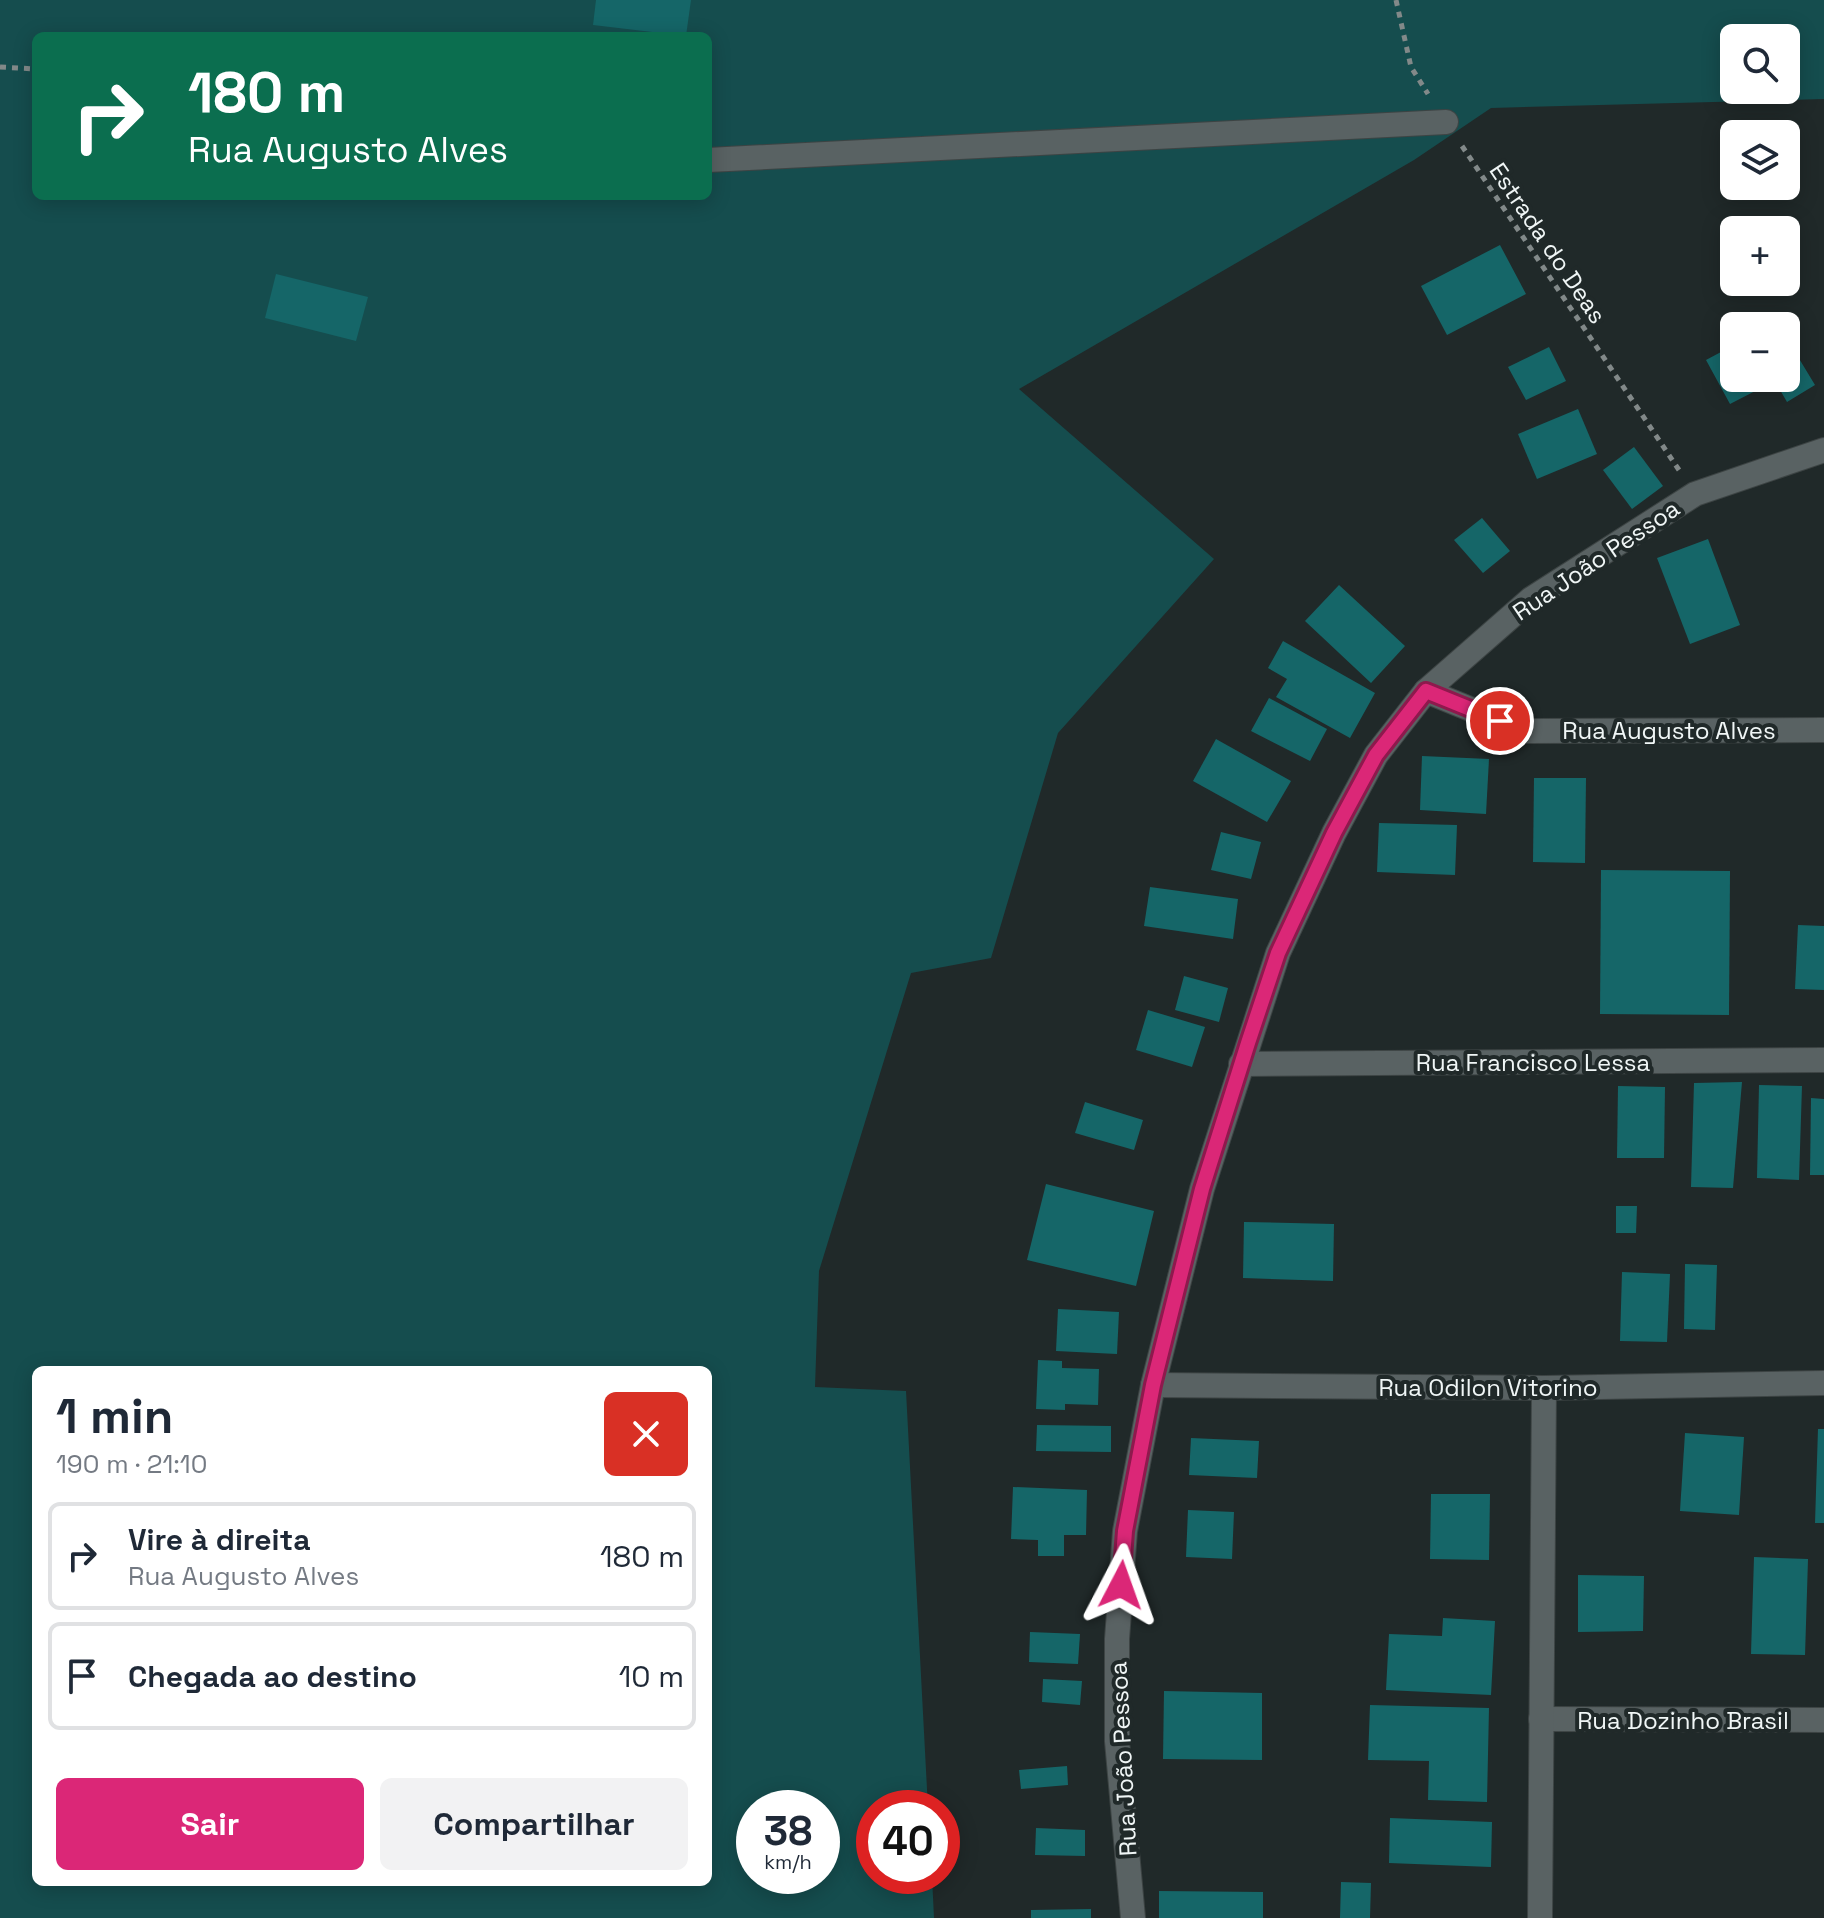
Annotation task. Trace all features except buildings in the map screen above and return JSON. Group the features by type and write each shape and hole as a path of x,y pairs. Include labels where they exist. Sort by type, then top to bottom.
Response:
{"street":[{"path":"712,160 1446,122"},
{"name":"Rua João Pessoa","path":"1133,1918 1117,1741 1117,1639 1125,1531 1153,1385 1202,1189 1278,953 1334,833 1376,755 1426,691 1531,599 1695,494 1824,450"},
{"name":"Rua Augusto Alves","path":"1426,691 1524,731 1824,730"},
{"name":"Rua Francisco Lessa","path":"1241,1064 1824,1060"},
{"name":"Rua Odilon Vitorino","path":"1153,1385 1544,1388 1824,1383"},
{"path":"1540,1918 1544,1388"},
{"name":"Rua Dozinho Brasil","path":"1541,1719 1824,1720"}],"path":[{"name":"Estrada do Deas","path":"1396,0 1411,67 1695,494"},
{"path":"0,67 32,69"}],"shaded area":[{"path":"0,0 1824,0 1824,99 1800,100 1800,24 1720,24 1720,102 1491,108 1414,160 1019,389 1214,559 1058,733 991,958 911,973 819,1271 815,1387 906,1391 927,1790 856,1790 856,1894 933,1894 934,1918 0,1918"}],"route":[{"path":"1121,1585 1125,1531 1153,1385 1178,1283 1202,1189 1278,953 1334,833 1376,755 1426,691 1500,721"}]}
